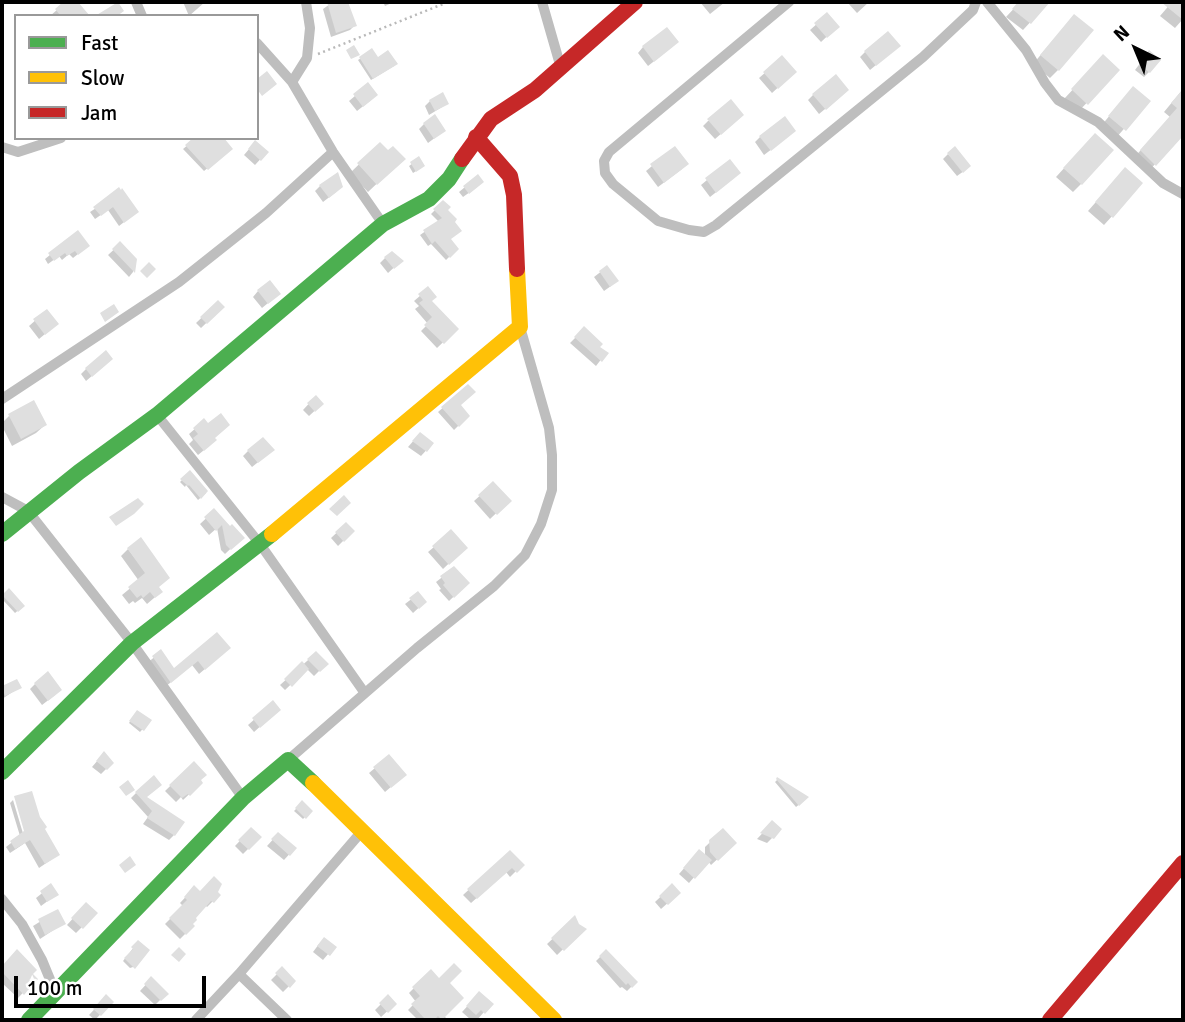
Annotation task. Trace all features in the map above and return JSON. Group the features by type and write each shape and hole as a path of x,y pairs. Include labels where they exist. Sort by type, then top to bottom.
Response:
{"street":[{"path":"292,82 307,58 310,28 306,2"},
{"path":"542,2 561,68"},
{"path":"2,534 28,511 157,415 383,224 429,198 449,179 491,119 535,90 635,2"},
{"path":"789,2 609,152 604,161 606,173 613,184 658,221 704,232 716,225 923,57 973,10 976,2"},
{"path":"988,2 1026,50 1058,100 1098,122 1163,183 1183,194"},
{"path":"259,45 292,82 333,152 383,224"},
{"path":"29,1020 243,799 364,692 494,586 525,555 541,524 552,490 552,455 549,428 520,327 514,195 509,176 476,137"},
{"path":"2,148 18,152 55,140"},
{"path":"2,399 179,282 266,213 333,152"},
{"path":"2,772 132,643 260,544 520,327"},
{"path":"157,415 260,544 364,692"},
{"path":"2,497 28,511 132,643 243,799"},
{"path":"288,760 363,830 554,1020"},
{"path":"196,1020 363,830"},
{"path":"1050,1020 1183,863"},
{"path":"2,899 22,924 42,960 56,994"},
{"path":"239,974 287,1020"}],"path":[{"path":"307,58 448,2"}],"building":[{"path":"63,2 78,2 88,14 59,14 55,9"},
{"path":"118,2 124,11 120,14 98,14"},
{"path":"327,2 348,2 357,26 336,33"},
{"path":"1018,2 1050,2 1031,24 1012,9"},
{"path":"1161,2 1183,2 1183,20"},
{"path":"827,12 840,27 827,38 814,23"},
{"path":"1074,14 1094,30 1059,71 1040,55"},
{"path":"667,27 679,42 654,62 642,46"},
{"path":"888,31 901,46 876,66 864,51"},
{"path":"354,45 360,55 351,59 346,50"},
{"path":"372,48 378,57 388,50 398,64 373,79 359,57"},
{"path":"1149,50 1161,60 1150,73 1139,64"},
{"path":"1103,54 1120,70 1088,105 1071,89"},
{"path":"782,55 797,72 778,89 763,72"},
{"path":"267,71 277,84 262,96 259,92 259,77"},
{"path":"836,74 849,90 826,110 812,94"},
{"path":"368,82 378,95 363,107 353,94"},
{"path":"1133,86 1151,101 1126,131 1108,116"},
{"path":"1183,89 1183,136 1156,166 1140,150 1177,108 1171,103"},
{"path":"443,92 449,104 435,111 429,100"},
{"path":"731,99 744,115 721,135 707,119"},
{"path":"435,114 446,131 434,139 423,123"},
{"path":"785,116 796,131 771,151 759,136"},
{"path":"1095,133 1114,150 1082,185 1063,168"},
{"path":"191,140 226,140 233,149 208,170 185,145"},
{"path":"255,140 269,152 261,161 248,149"},
{"path":"380,142 388,150 393,146 406,159 377,185 357,163"},
{"path":"675,146 689,164 664,183 650,164"},
{"path":"955,146 971,166 963,173 947,153"},
{"path":"419,156 425,166 416,172 410,162"},
{"path":"730,159 741,173 716,193 705,178"},
{"path":"1125,167 1143,183 1113,218 1095,202"},
{"path":"338,172 343,187 329,198 319,185"},
{"path":"478,174 484,182 469,194 463,186"},
{"path":"119,187 139,212 124,223 113,207 101,216 93,207"},
{"path":"443,200 451,207 448,210 457,219 455,222 462,231 451,239 459,249 450,258 435,241 432,244 423,230 442,218 433,209"},
{"path":"78,230 90,246 78,255 75,251 67,256 65,253 54,261 48,253"},
{"path":"120,241 137,259 135,273 112,249"},
{"path":"392,251 404,261 394,269 384,257"},
{"path":"149,262 156,269 147,278 140,271"},
{"path":"607,265 619,281 610,287 599,271"},
{"path":"270,280 281,294 268,304 257,290"},
{"path":"428,286 437,297 432,301 459,329 444,344 424,325 432,317 419,303 423,300 418,294"},
{"path":"218,300 225,307 207,324 200,317"},
{"path":"114,304 119,312 105,322 100,313"},
{"path":"47,309 59,324 45,335 33,319"},
{"path":"584,326 603,344 600,347 609,353 602,362 574,337"},
{"path":"106,350 113,359 92,377 85,368"},
{"path":"468,384 476,392 461,405 470,416 459,427 441,407"},
{"path":"316,395 324,404 315,412 307,403"},
{"path":"34,400 47,425 21,439 8,414"},
{"path":"221,413 230,425 204,451 193,438 198,434 193,428 204,418 208,423"},
{"path":"420,432 434,443 427,452 412,441"},
{"path":"263,437 275,450 258,463 247,450"},
{"path":"190,470 208,491 201,499 180,479"},
{"path":"493,481 512,501 497,515 478,495"},
{"path":"344,495 351,503 337,516 329,509"},
{"path":"138,498 144,504 116,526 109,517"},
{"path":"214,508 245,538 231,550 226,545 222,525 216,531 204,517"},
{"path":"346,522 355,531 344,542 335,532"},
{"path":"451,529 468,548 449,565 432,546"},
{"path":"141,537 170,578 159,587 163,592 155,598 150,592 143,598 141,595 137,598 128,587 145,573 127,548"},
{"path":"454,566 470,583 454,598 443,585 445,583 440,576"},
{"path":"9,588 25,606 18,612 2,595"},
{"path":"418,591 427,602 419,609 409,598"},
{"path":"217,632 231,648 205,670 198,661 171,683 152,656 161,649 174,668"},
{"path":"316,651 329,664 320,672 307,659"},
{"path":"302,661 309,669 292,687 284,679"},
{"path":"48,671 62,690 48,701 34,683"},
{"path":"17,679 22,688 5,696 2,686"},
{"path":"273,700 281,710 260,728 252,718"},
{"path":"137,710 152,720 144,731 129,721"},
{"path":"104,751 114,763 107,770 96,761"},
{"path":"389,754 407,775 391,788 373,767"},
{"path":"194,761 207,775 190,796 188,794 182,798 169,785"},
{"path":"154,775 162,785 147,797 185,822 175,836 147,818 152,811 135,792"},
{"path":"777,777 809,797 799,806"},
{"path":"128,780 135,790 126,796 119,787"},
{"path":"32,791 40,817 47,827 45,829 60,855 45,864 30,840 15,849 10,841 24,831 14,796"},
{"path":"302,800 313,811 306,819 295,808"},
{"path":"772,820 782,829 774,839 760,833"},
{"path":"251,827 262,837 249,850 238,840"},
{"path":"723,828 737,843 718,861 710,852 709,840"},
{"path":"278,832 297,848 290,856 271,839"},
{"path":"699,849 712,860 695,879 683,868"},
{"path":"510,850 525,865 517,873 512,868 477,899 467,889"},
{"path":"130,856 136,865 125,873 119,865"},
{"path":"214,876 222,884 218,892 221,895 214,903 211,901 196,918 193,924 195,926 186,935 169,918 187,900 184,897 194,885 200,891"},
{"path":"51,883 59,895 47,902 40,891"},
{"path":"672,883 681,893 668,905 659,896"},
{"path":"86,902 98,913 83,929 71,918"},
{"path":"58,909 66,924 45,935 38,919"},
{"path":"575,915 579,924 587,929 564,951 551,938"},
{"path":"324,937 337,947 330,956 317,946"},
{"path":"138,940 150,950 135,969 124,958"},
{"path":"179,947 186,954 179,962 171,955"},
{"path":"17,949 37,970 33,974 38,979 24,995 2,972 2,966"},
{"path":"606,949 638,982 632,988 599,956"},
{"path":"454,963 462,971 450,983 464,998 442,1020 438,1016 434,1020 426,1020 411,1004 420,996 412,987 431,969 439,978"},
{"path":"282,966 296,981 290,988 275,973"},
{"path":"151,976 169,994 161,1001 144,984"},
{"path":"479,991 494,1004 485,1014 481,1010 476,1015 466,1006"},
{"path":"106,994 114,1002 101,1016 93,1009"},
{"path":"388,994 397,1004 388,1013 379,1003"}],"traffic: fast":[{"path":"2,534 79,472 157,415 383,224 429,199 449,179 462,159"},
{"path":"2,772 132,643 272,534"},
{"path":"29,1020 243,798 288,760 313,783"}],"traffic: slow":[{"path":"272,534 520,327 517,269"},
{"path":"313,783 554,1020"}],"traffic: jam":[{"path":"462,159 491,119 535,90 635,2"},
{"path":"476,137 510,176 514,195 517,269"},
{"path":"1050,1020 1183,863"}]}
